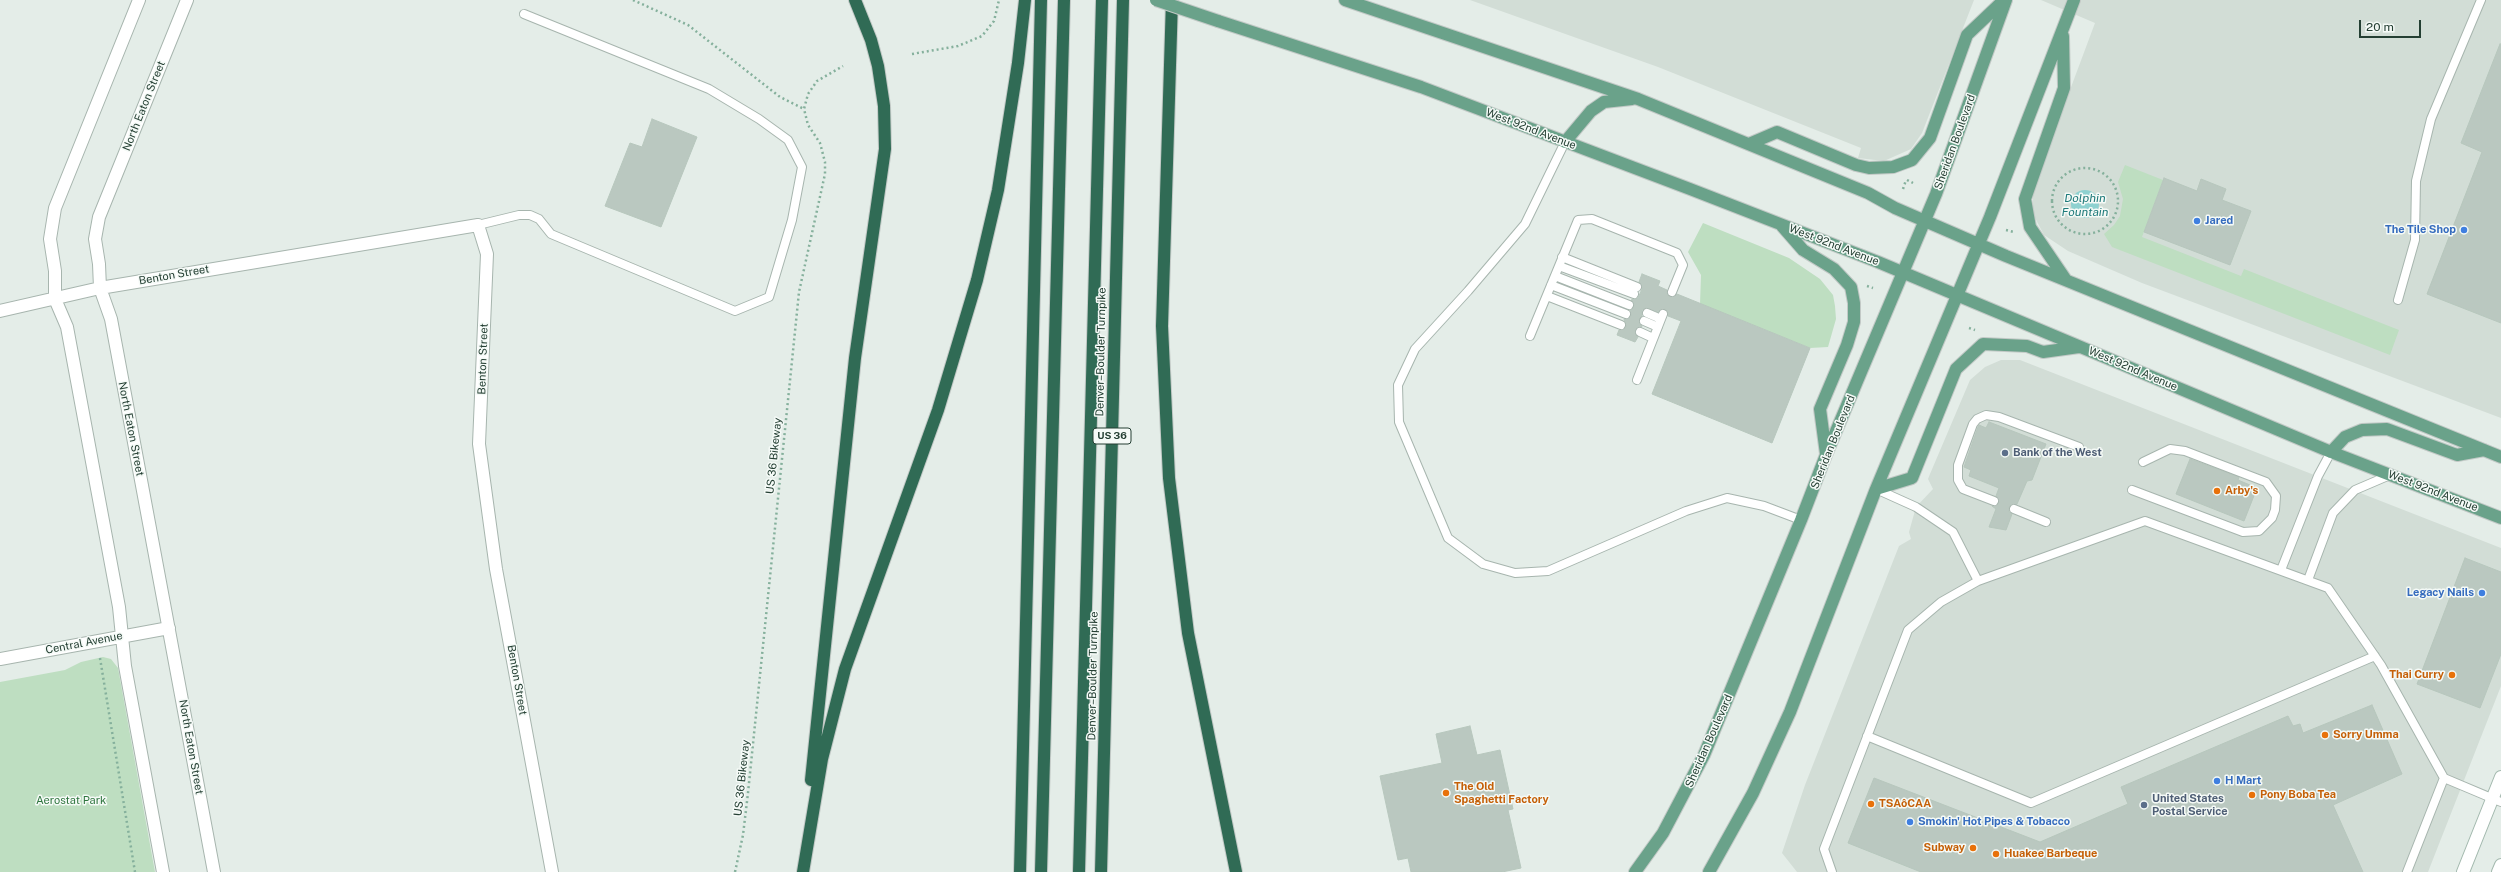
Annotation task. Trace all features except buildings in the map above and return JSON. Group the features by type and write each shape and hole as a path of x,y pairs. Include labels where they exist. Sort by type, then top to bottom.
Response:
{"highway":[{"path":"802,872 855,358 885,149 884,106 878,66 871,40 855,0"},
{"path":"802,872 822,759 843,676 869,598 938,410 977,280 998,190 1018,63 1025,0"},
{"path":"1020,872 1041,0"},
{"path":"1041,872 1064,0"},
{"path":"1080,872 1102,0"},
{"name":"Denver–Boulder Turnpike","path":"1101,872 1123,0"},
{"path":"1172,0 1165,171 1162,326 1169,478 1188,633 1236,872"}],"main road":[{"name":"West 92nd Avenue","path":"1156,0 1421,87 1780,224 1904,273 2331,452 2501,518"},
{"path":"1345,0 1638,99 1868,193 1978,244 2501,457"},
{"path":"1749,144 1777,132 1856,165 1869,168 1893,167 1912,160 1930,138 1967,35 2005,0"},
{"name":"Sheridan Boulevard","path":"1635,872 1663,833 1704,755 1801,520 1826,454 1904,273 1925,220 2005,0"},
{"path":"1708,872 1753,794 1790,712 1876,489 1978,244 2074,0"},
{"path":"2062,30 2064,88 2025,199 2030,227 2066,280"},
{"path":"1565,142 1591,111 1604,102 1638,99"},
{"path":"1780,224 1803,250 1834,269 1851,288 1854,304 1854,322 1847,345 1820,409 1826,454"},
{"path":"1876,489 1912,478 1956,369 1983,344 2027,346 2044,352 2080,347"},
{"path":"2331,452 2345,437 2362,430 2387,429 2457,455 2484,450"}],"street":[{"path":"139,0 55,208 50,239 55,271 54,299 67,327 119,607 125,666 163,872"},
{"name":"North Eaton Street","path":"187,0 95,228 100,288 111,319 214,872"},
{"name":"Benton Street","path":"0,311 100,288 478,225 487,254 480,444 496,569 552,872"},
{"path":"2484,450 2501,451"},
{"name":"Central Avenue","path":"0,659 169,628"},
{"path":"2462,872 2497,800 2501,777"},
{"path":"2498,872 2501,866"}],"lane":[{"path":"2398,300 2415,240 2416,181 2431,119 2481,0"},
{"path":"478,225 519,215 530,215 539,218 551,234 734,311 769,297 792,220 802,167 788,140 759,119 709,89 524,14"},
{"path":"1565,142 1525,224 1468,291 1415,349 1398,385 1399,422 1448,538 1483,564 1515,573 1548,571 1686,511 1727,498 1764,506 1801,520"},
{"path":"1530,336 1578,220 1592,219 1677,252 1683,265 1672,292"},
{"path":"1561,261 1635,291"},
{"path":"1555,276 1629,306"},
{"path":"1551,286 1626,314"},
{"path":"1547,296 1621,325"},
{"path":"1637,380 1662,316 1647,313"},
{"path":"1644,321 1658,327"},
{"path":"1640,332 1653,338"},
{"path":"1994,501 1962,490 1957,472 1973,424 1977,419 1986,415 1999,416 2079,447"},
{"path":"2132,490 2243,532 2259,531 2273,514 2276,496 2266,482 2178,448 2164,451 2143,462"},
{"path":"2280,570 2318,476 2331,452"},
{"path":"2308,580 2333,513 2355,490 2390,475"},
{"path":"1876,489 1916,507 1954,532 1978,581"},
{"path":"2014,509 2046,522"},
{"path":"1832,872 1824,848 1908,630 1941,602 1978,581 2145,521 2328,588 2375,656 2444,778 2497,800"},
{"path":"1867,736 2031,803 2375,656"},
{"path":"2407,872 2444,778"}],"path":[{"path":"633,0 688,25 780,97 804,109 808,94 817,80 843,66"},
{"path":"912,54 958,46 978,38 994,21 999,0"},
{"name":"US 36 Bikeway","path":"735,872 743,836 748,793 799,292 825,174 825,162 820,143 808,126 804,109"},
{"path":"2077,169 2092,169 2106,175 2115,187 2117,194 2118,201 2116,215 2106,227 2093,233 2078,234 2065,227 2056,216 2052,202 2055,188 2064,176 2077,169"},
{"path":"1903,188 1906,180 1913,183"},
{"path":"2006,230 2015,232 2013,240"},
{"path":"100,658 135,872"}],"shaded area":[{"path":"1470,0 1974,0 1922,133 1911,149 1884,161 1858,158 1861,148 1658,67"},
{"path":"2041,0 2501,0 2501,418 2142,283 2068,251 2044,235 2033,214 2033,189 2095,23"},
{"path":"2001,360 2020,360 2501,548 2501,686 2428,872 1797,872 1782,853 1805,785 1899,546 1911,539 1909,532 1916,507 1933,489 1928,479 1970,380 1985,367"}],"green space":[{"path":"2125,165 2163,180 2142,237 2241,276 2244,269 2399,330 2390,355 2112,247 2104,234 2114,225 2120,216 2123,199 2118,182"},
{"path":"1703,223 1789,258 1820,279 1833,295 1835,306 1836,319 1828,347 1810,348 1700,304 1701,275 1688,252"},
{"name":"Aerostat Park","path":"103,657 111,659 118,668 155,872 0,872 0,682 65,670 81,662"}],"water":[{"name":"Dolphin Fountain","path":"2085,190 2095,194 2099,204 2095,214 2085,218 2075,214 2071,204 2075,194"}],"place":[{"name":"Jared","path":"2197,221"},
{"name":"The Tile Shop","path":"2464,230"},
{"name":"Bank of the West","path":"2005,453"},
{"name":"Arby's","path":"2217,491"},
{"name":"Legacy Nails","path":"2482,593"},
{"name":"Thai Curry","path":"2452,675"},
{"name":"Sorry Umma","path":"2325,735"},
{"name":"H Mart","path":"2217,781"},
{"name":"The Old Spaghetti Factory","path":"1446,793"},
{"name":"Pony Boba Tea","path":"2252,795"},
{"name":"TSAôCAA","path":"1871,804"},
{"name":"United States Postal Service","path":"2144,805"},
{"name":"Smokin' Hot Pipes & Tobacco","path":"1910,822"},
{"name":"Subway","path":"1973,848"},
{"name":"Huakee Barbeque","path":"1996,854"}]}
